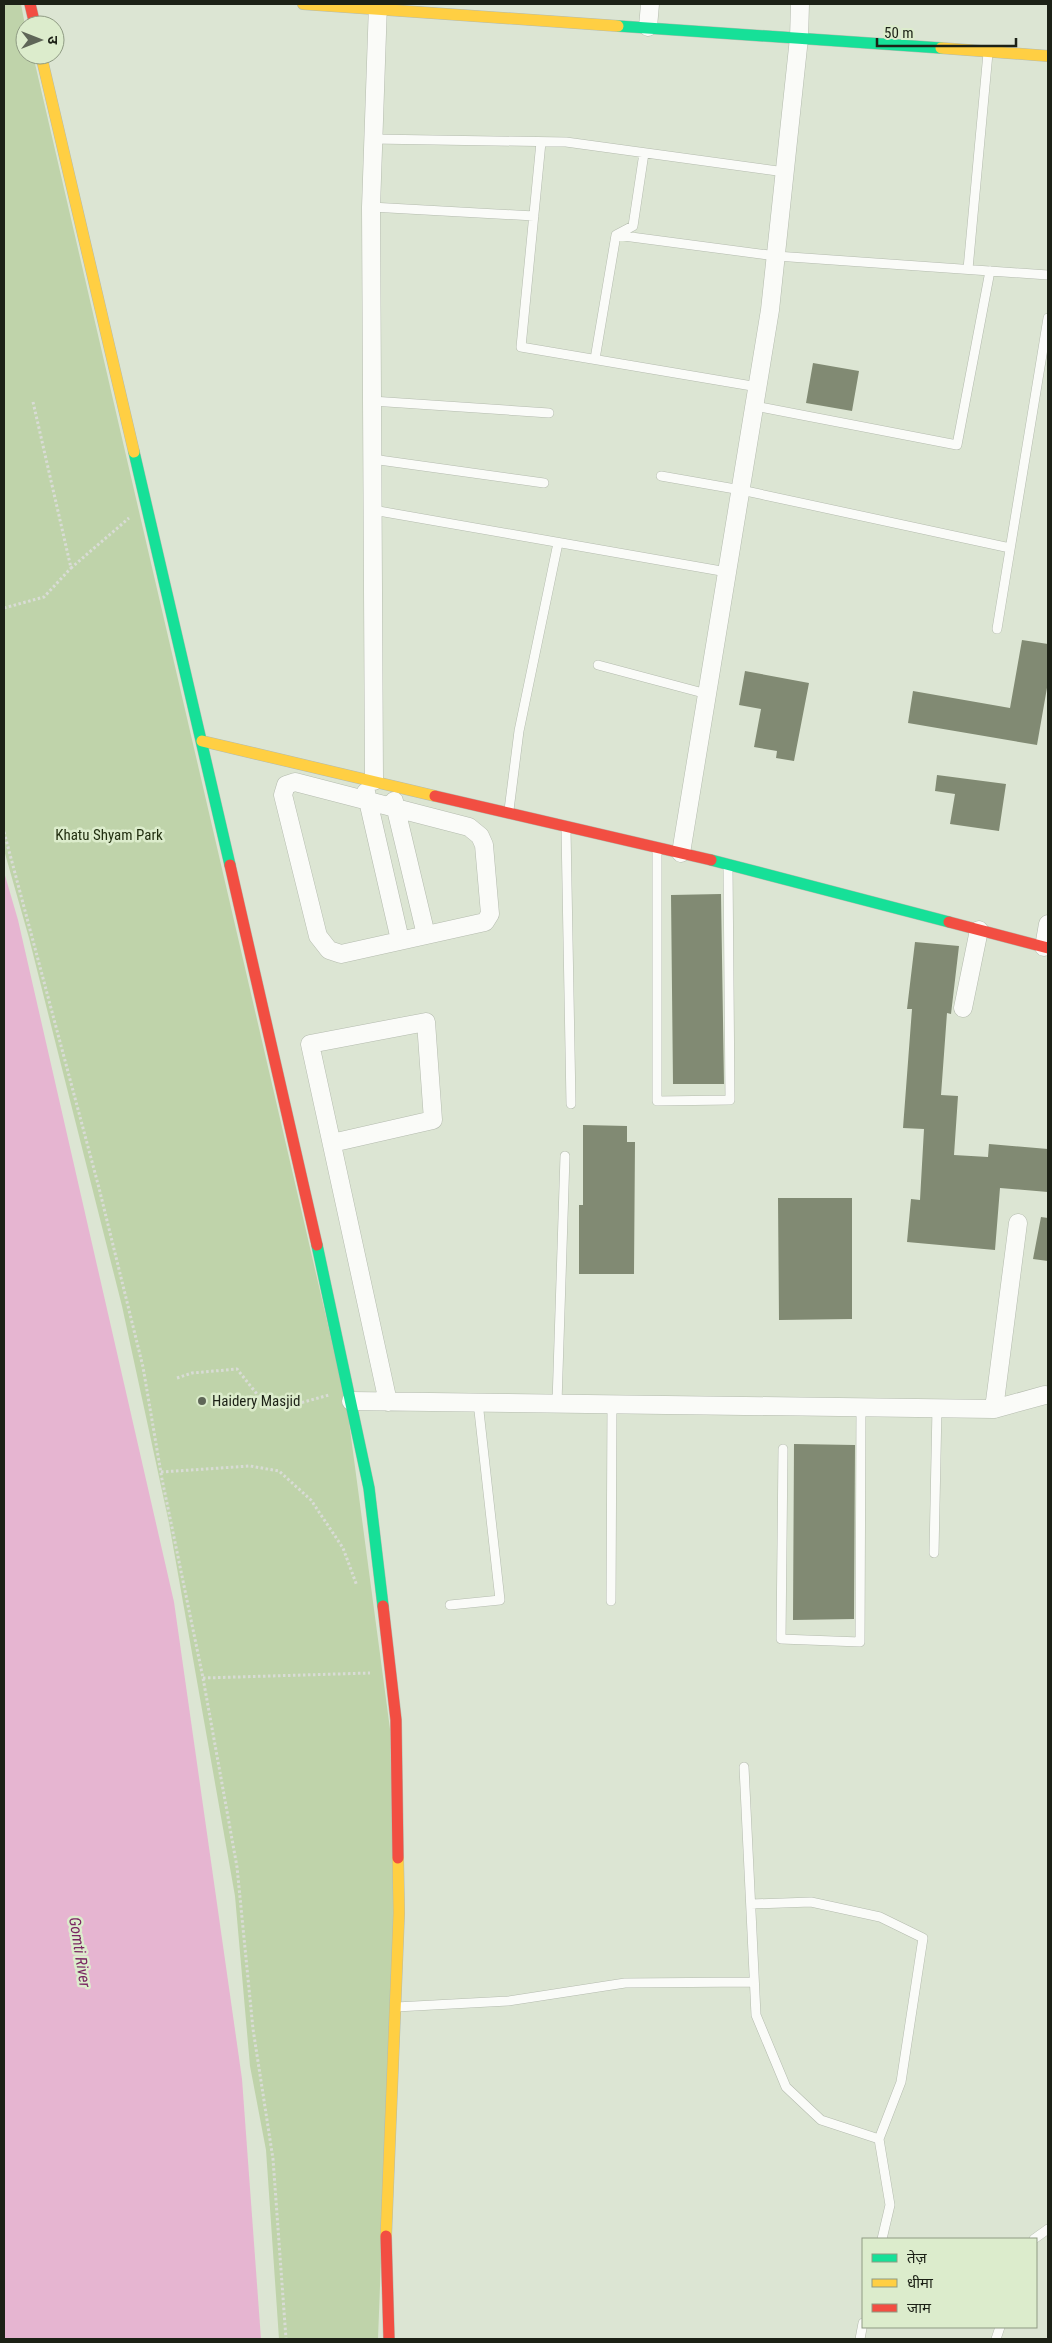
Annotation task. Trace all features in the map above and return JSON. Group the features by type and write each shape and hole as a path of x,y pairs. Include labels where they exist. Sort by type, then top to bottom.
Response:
{"street":[{"path":"304,4 378,6 1048,56"},
{"path":"648,27 650,4"},
{"path":"681,853 770,310 799,38 800,4"},
{"path":"378,6 371,207 372,510 376,782 368,801 400,940"},
{"path":"43,65 202,741 329,1296 369,1488 396,1720 399,1913 385,2259 389,2339"},
{"path":"202,741 728,864 1046,948 1048,924"},
{"path":"295,782 368,801 396,810 469,826 480,836 484,846 490,914 485,922 341,954 329,950 318,936 283,795 286,785 295,782"},
{"path":"376,782 396,810 426,935"},
{"path":"963,1008 979,930"},
{"path":"332,1143 432,1120 426,1022 310,1044 388,1402"},
{"path":"994,1408 1018,1223"},
{"path":"350,1396 388,1402 994,1408 1045,1395"}],"lane":[{"path":"968,269 988,52"},
{"path":"373,139 566,142 785,172"},
{"path":"541,142 521,347 758,387"},
{"path":"616,235 633,226 644,153"},
{"path":"371,207 534,216"},
{"path":"616,235 776,256 1048,275"},
{"path":"595,359 616,235"},
{"path":"754,406 957,446 990,271"},
{"path":"997,629 1048,318"},
{"path":"372,401 550,413"},
{"path":"372,459 544,482"},
{"path":"661,476 741,490 1010,548"},
{"path":"372,510 727,572"},
{"path":"508,812 518,731 558,543"},
{"path":"598,665 707,694"},
{"path":"566,826 571,1104"},
{"path":"657,848 657,1101 730,1100 728,864"},
{"path":"557,1403 565,1156"},
{"path":"450,1604 500,1600 478,1402"},
{"path":"611,1601 612,1404"},
{"path":"783,1449 781,1639 860,1642 861,1407"},
{"path":"934,1553 937,1408"},
{"path":"744,1767 756,2015 786,2087 821,2120 878,2139"},
{"path":"750,1904 812,1902 880,1917 923,1938 900,2082 878,2139 890,2206 882,2238"},
{"path":"395,2007 508,2001 625,1983 754,1982"},
{"path":"1035,2238 1048,2229"}],"path":[{"path":"33,402 71,568"},
{"path":"4,608 44,597 71,568 146,502"},
{"path":"4,832 104,1207 143,1367 161,1472 203,1678 237,1867 254,2029 273,2158 286,2339"},
{"path":"177,1378 192,1372 237,1369 268,1408 350,1396"},
{"path":"161,1472 250,1466 279,1471 311,1500 342,1548 358,1587"},
{"path":"203,1678 391,1673"}],"green space":[{"name":"Khatu Shyam Park","path":"4,4 21,4 23,15 15,15 15,65 35,65 347,1407 390,1729 394,1916 378,2339 279,2339 266,2150 250,2066 235,1896 169,1523 122,1306 29,938 4,850"}],"water":[{"name":"Gomti River","path":"4,872 18,920 174,1602 242,2079 261,2339 4,2339"}],"building":[{"path":"813,363 859,371 852,411 806,403"},
{"path":"1022,640 1048,644 1048,682 1037,745 908,723 913,691 1010,708"},
{"path":"745,671 809,683 794,761 776,758 777,751 754,747 761,709 739,705"},
{"path":"937,775 1006,784 999,831 950,824 955,794 935,791"},
{"path":"721,894 724,1084 673,1084 671,895"},
{"path":"915,942 959,946 951,1014 947,1013 941,1095 958,1096 954,1155 988,1157 989,1144 1048,1149 1048,1192 1000,1188 995,1250 907,1242 911,1199 920,1200 924,1129 903,1128 912,1009 907,1009"},
{"path":"583,1125 627,1126 627,1142 635,1142 634,1274 579,1274 579,1205 583,1205"},
{"path":"778,1198 852,1198 852,1319 779,1320"},
{"path":"1041,1217 1048,1218 1048,1261 1033,1259"},
{"path":"794,1444 855,1445 854,1619 793,1620"}],"traffic: fast":[{"path":"618,26 941,48"},
{"path":"134,452 230,865"},
{"path":"711,860 949,922"},
{"path":"317,1245 369,1488 383,1606"}],"traffic: slow":[{"path":"303,4 618,26"},
{"path":"941,48 1048,56"},
{"path":"43,65 134,452"},
{"path":"202,741 435,796"},
{"path":"386,2236 399,1913 398,1858"}],"traffic: jam":[{"path":"30,4 33,15"},
{"path":"435,796 711,860"},
{"path":"230,865 317,1245"},
{"path":"949,922 1048,948"},
{"path":"383,1606 396,1720 398,1858"},
{"path":"386,2236 389,2339"}],"place":[{"name":"Haidery Masjid","path":"202,1401"}]}
